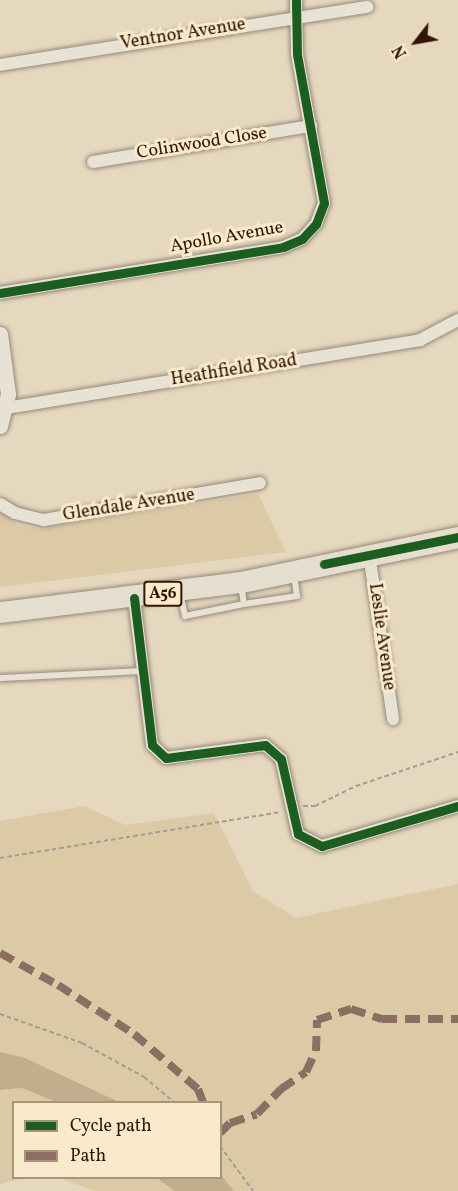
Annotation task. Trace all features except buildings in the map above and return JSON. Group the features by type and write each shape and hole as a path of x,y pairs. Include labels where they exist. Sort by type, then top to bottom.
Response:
{"highway":[{"name":"A56","path":"0,612 134,598 241,582 458,537"}],"street":[{"name":"Apollo Avenue","path":"0,293 283,247 302,239 316,224 324,203 297,54 296,0"},
{"name":"Ventnor Avenue","path":"0,65 367,7"},
{"name":"Colinwood Close","path":"93,162 311,126"},
{"name":"Heathfield Road","path":"2,418 420,340 458,320"},
{"path":"0,334 8,393 2,418"},
{"name":"Glendale Avenue","path":"0,504 15,513 44,520 260,483"},
{"name":"Leslie Avenue","path":"369,554 393,719"},
{"path":"134,598 146,670 152,745 166,758 265,745 281,759 298,834 322,846 458,806"}],"lane":[{"path":"180,591 185,616 297,596 294,570"},
{"path":"241,582 244,604"},
{"path":"0,678 146,670"}],"path":[{"path":"0,858 276,814 292,807 315,806 356,786 458,752"},
{"path":"0,1014 82,1043 144,1077 173,1101"},
{"path":"222,1149 253,1191"}],"shaded area":[{"path":"258,494 286,552 0,587 0,512 18,525 39,529"},
{"path":"84,806 125,825 214,813 253,891 296,918 458,884 458,1191 234,1191 222,1176 222,1101 117,1101 25,1058 0,1053 0,821"},
{"path":"0,1052 25,1058 117,1101 54,1101 22,1088 0,1090"},
{"path":"22,1088 54,1101 12,1101 12,1179 19,1179 0,1184 0,1090"},
{"path":"222,1176 234,1191 174,1191 158,1179 222,1179"},
{"path":"63,1179 158,1179 174,1191 94,1191"}],"marked path":[{"path":"0,953 58,985 134,1034 198,1089 203,1101"},
{"path":"222,1131 230,1123 257,1114 281,1089 306,1072 316,1051 317,1020 351,1009 382,1019 458,1019"}],"cycle path":[{"path":"0,293 283,247 302,239 316,224 324,203 297,54 296,0"},
{"path":"324,564 458,537"},
{"path":"134,598 152,745 166,758 265,745 281,759 298,834 322,846 458,806"}]}
